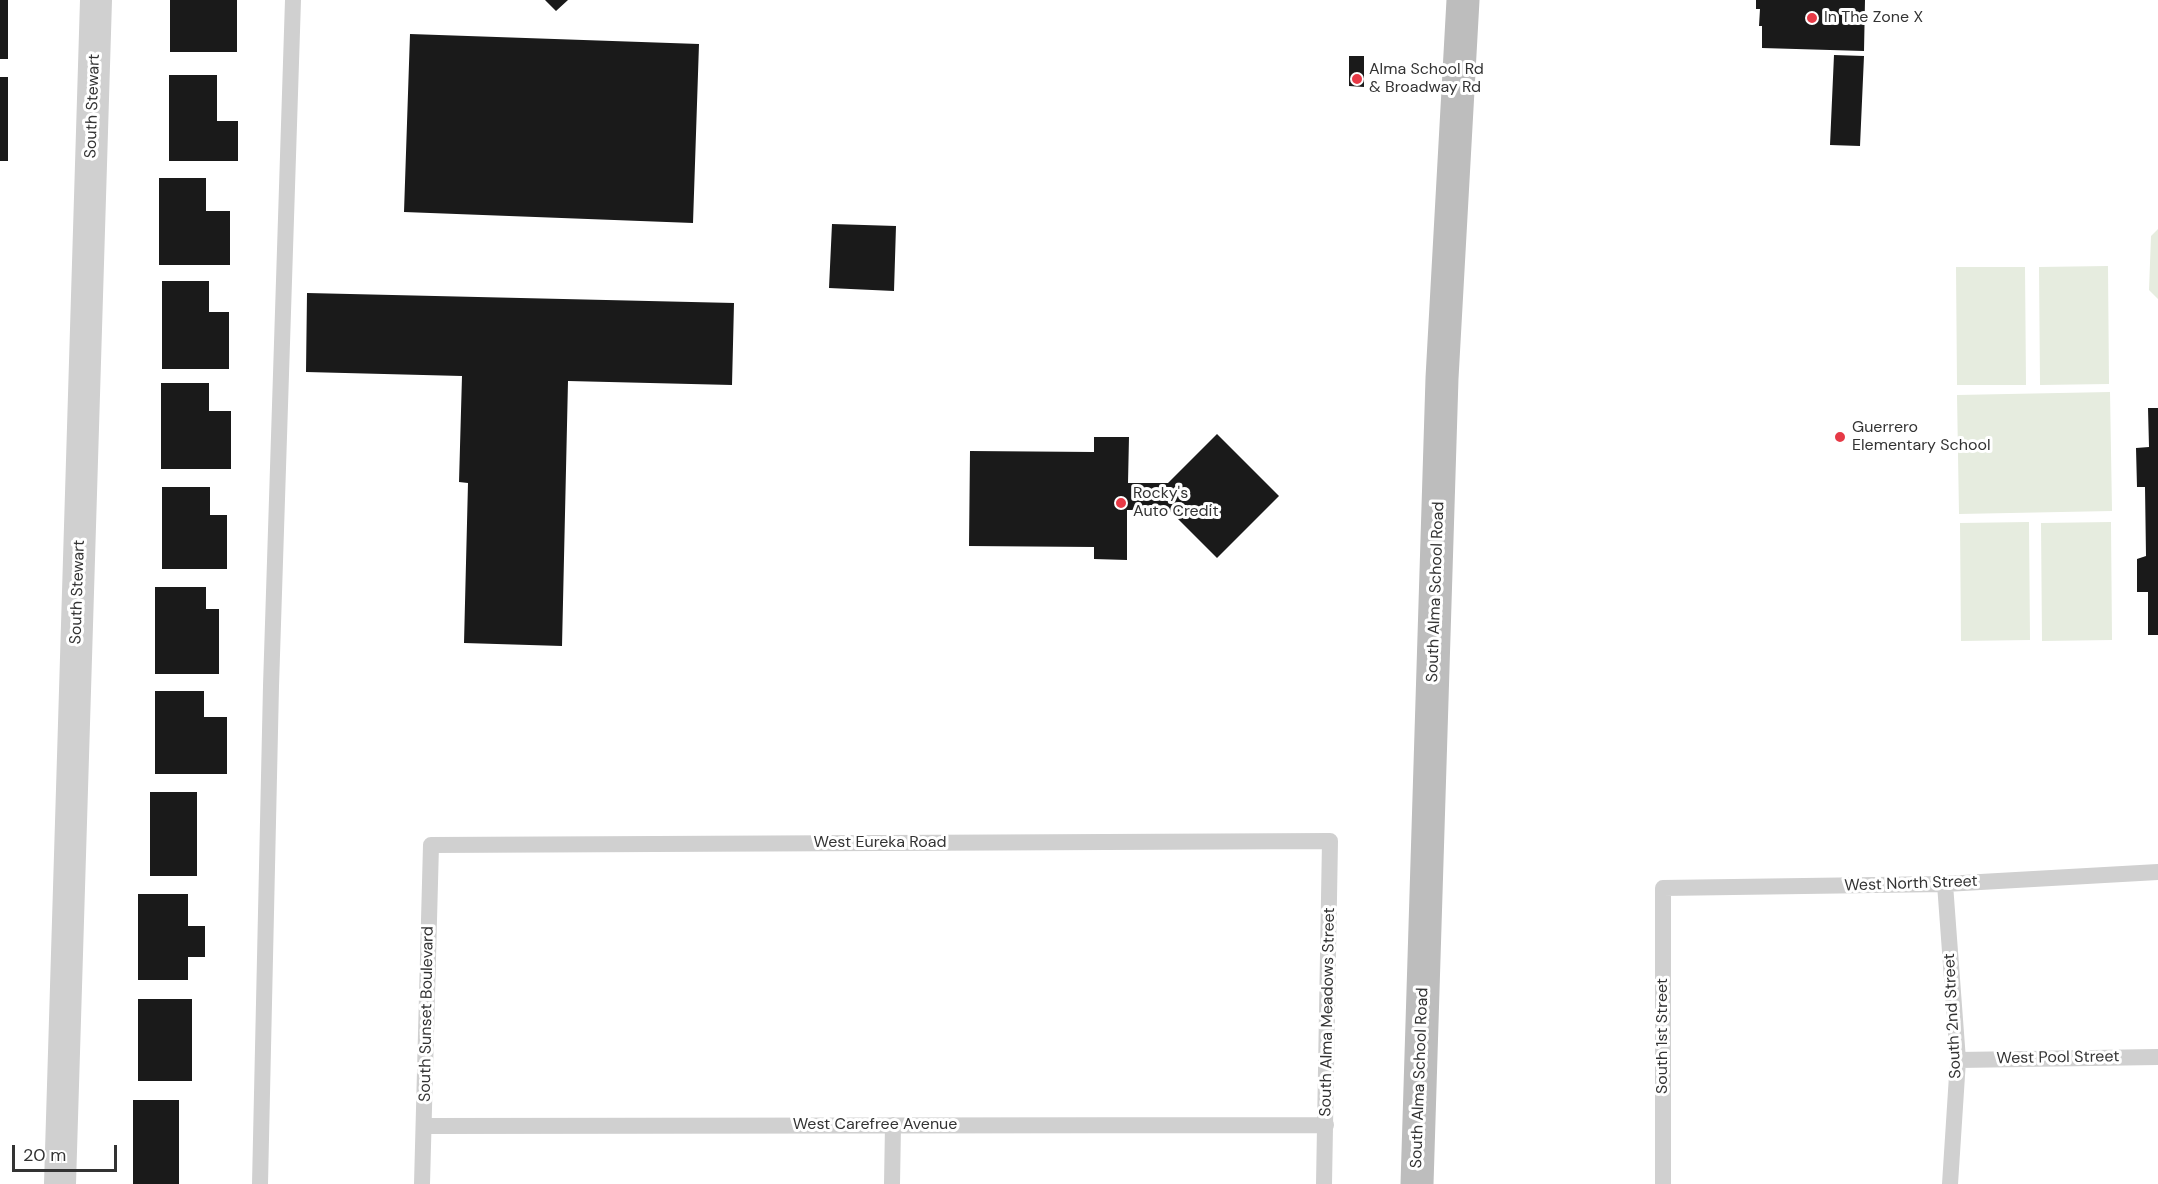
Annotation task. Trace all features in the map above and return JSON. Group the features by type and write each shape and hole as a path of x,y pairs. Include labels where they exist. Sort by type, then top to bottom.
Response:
{"main road":[{"name":"South Alma School Road","path":"1417,1184 1442,378 1461,79 1463,0"}],"street":[{"name":"South Stewart","path":"60,1184 96,0"}],"lane":[{"path":"260,1184 271,674 293,0"},
{"name":"West Eureka Road","path":"431,845 1330,841"},
{"name":"South Alma Meadows Street","path":"1324,1184 1330,841"},
{"name":"South Sunset Boulevard","path":"422,1184 431,845"},
{"name":"West North Street","path":"1663,888 1945,884 2158,872"},
{"name":"South 2nd Street","path":"1945,884 1958,1060 1950,1184"},
{"name":"South 1st Street","path":"1663,888 1663,1184"},
{"name":"West Pool Street","path":"1958,1060 2158,1057"},
{"path":"892,1184 893,1125"},
{"name":"West Carefree Avenue","path":"424,1126 1326,1125"}],"shaded area":[{"path":"2158,229 2158,299 2149,290 2151,236"},
{"path":"2108,266 2109,384 2040,385 2039,267"},
{"path":"1956,267 2025,267 2026,385 1957,385"},
{"path":"2110,392 2112,511 1959,514 1957,395"},
{"path":"2029,522 2030,640 1961,641 1960,523"},
{"path":"2111,522 2112,640 2042,641 2041,523"}],"building":[{"path":"0,0 8,0 8,59 0,59"},
{"path":"170,0 237,0 237,52 170,52"},
{"path":"545,0 568,0 556,11"},
{"name":"In The Zone X","path":"1756,0 1865,0 1864,51 1762,48 1762,26 1759,26 1760,9 1756,9"},
{"path":"410,34 699,44 693,223 404,212"},
{"path":"1834,55 1864,56 1860,146 1830,145"},
{"path":"1349,56 1364,56 1364,87 1349,86"},
{"path":"169,75 217,75 217,121 238,121 238,161 169,161"},
{"path":"0,77 8,77 8,161 0,161"},
{"path":"159,178 206,178 206,211 230,211 230,265 159,265"},
{"path":"832,224 896,226 894,291 829,288"},
{"path":"162,281 209,281 209,312 229,312 229,369 162,369"},
{"path":"307,293 734,303 732,385 568,381 562,646 464,643 468,483 459,482 462,376 306,372"},
{"path":"161,383 209,383 209,411 231,411 231,469 161,469"},
{"path":"2148,408 2158,408 2158,635 2148,635 2148,592 2137,592 2137,559 2146,556 2145,487 2137,487 2136,448 2149,447"},
{"name":"Rocky's Auto Credit","path":"1217,434 1279,496 1217,558 1169,510 1127,510 1127,560 1094,559 1094,547 969,546 970,451 1094,452 1094,437 1129,437 1128,483 1168,483"},
{"path":"162,487 210,487 210,515 227,515 227,569 162,569"},
{"path":"155,587 206,587 206,609 219,609 219,674 155,674"},
{"path":"155,691 204,691 204,717 227,717 227,774 155,774"},
{"path":"150,792 197,792 197,876 150,876"},
{"path":"138,894 188,894 188,926 205,926 205,957 188,957 188,980 138,980"},
{"path":"138,999 192,999 192,1081 138,1081"},
{"path":"133,1100 179,1100 179,1184 133,1184"}],"place":[{"name":"In The Zone X","path":"1812,18"},
{"name":"Alma School Rd & Broadway Rd","path":"1357,79"},
{"name":"Guerrero Elementary School","path":"1840,437"},
{"name":"Rocky's Auto Credit","path":"1121,503"}]}
